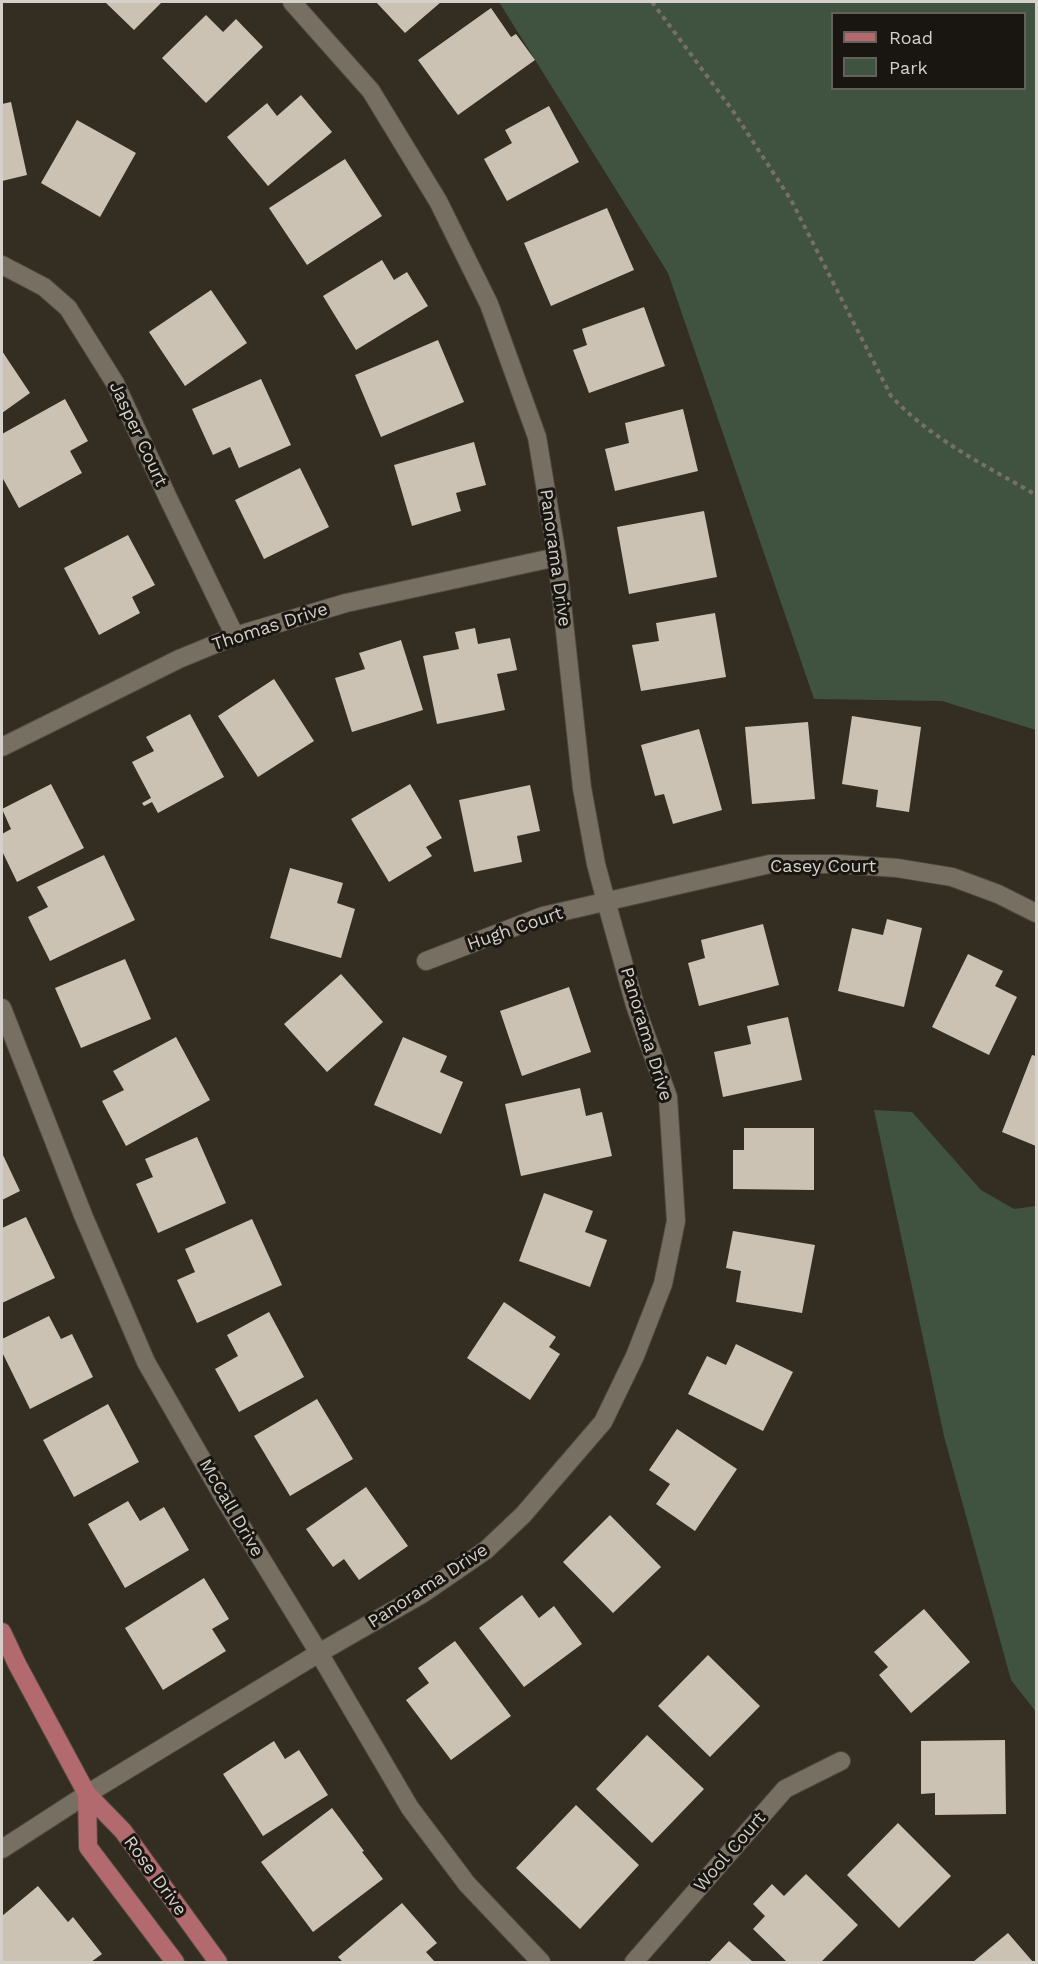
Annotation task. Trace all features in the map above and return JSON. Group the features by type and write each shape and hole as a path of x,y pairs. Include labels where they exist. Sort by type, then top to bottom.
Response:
{"main road":[{"name":"Rose Drive","path":"2,1632 87,1794 123,1831 218,1962"},
{"name":"Rose Drive","path":"87,1794 88,1847 175,1962"}],"street":[{"name":"Panorama Drive","path":"2,1849 87,1794 431,1588 486,1550 523,1515 603,1422 635,1356 663,1284 676,1221 668,1097 635,1005 606,902 596,864 582,788 557,557 537,437 489,304 438,201 371,91 292,2"},
{"name":"Jasper Court","path":"2,265 44,286 68,308 86,336 115,383 235,636"},
{"name":"Thomas Drive","path":"2,747 179,659 235,636 346,603 557,557"},
{"name":"Casey Court","path":"606,902 770,864 839,864 897,868 952,878 998,894 1036,913"},
{"name":"Hugh Court","path":"426,961 543,916 606,902"},
{"name":"McCall Drive","path":"2,1008 83,1215 146,1362 230,1508 410,1808 467,1884 541,1962"},
{"name":"Wool Court","path":"634,1962 785,1789 841,1761"}],"path":[{"path":"652,2 733,111 791,200 891,396 910,417 942,440 1036,495"}],"green space":[{"path":"499,2 1036,2 1036,730 942,701 814,699 668,273"},
{"path":"874,1110 912,1112 981,1190 1014,1209 1036,1206 1036,1712 1011,1680 944,1436"}],"building":[{"path":"105,2 162,2 134,30"},
{"path":"376,2 441,2 405,33"},
{"path":"491,8 511,37 516,34 535,60 458,115 418,60"},
{"path":"206,15 223,32 236,19 263,47 206,103 162,58"},
{"path":"301,95 332,132 268,186 227,137 267,103 277,116"},
{"path":"11,102 27,175 2,181 2,104"},
{"path":"549,106 579,162 507,201 484,159 512,143 505,130"},
{"path":"77,120 136,153 100,217 41,183"},
{"path":"345,159 382,216 307,265 269,208"},
{"path":"607,208 634,270 551,306 524,243"},
{"path":"382,260 394,280 407,272 428,306 356,350 323,296"},
{"path":"211,290 247,343 185,386 149,332"},
{"path":"644,307 665,366 589,393 573,350 587,345 582,329"},
{"path":"438,340 464,402 381,437 355,375"},
{"path":"2,351 30,393 2,413"},
{"path":"261,379 291,445 239,468 230,447 213,455 192,409"},
{"path":"65,399 88,441 70,451 82,473 19,508 2,477 2,434"},
{"path":"683,409 698,471 615,491 605,449 629,443 625,423"},
{"path":"474,442 486,485 456,493 461,511 412,526 394,465"},
{"path":"300,468 329,527 264,559 235,500"},
{"path":"704,511 717,577 629,594 617,527"},
{"path":"128,535 155,585 132,597 140,613 99,635 64,568"},
{"path":"715,613 726,677 641,691 632,645 659,641 656,623"},
{"path":"475,628 478,644 510,638 517,670 497,674 505,710 437,724 423,656 459,649 455,632"},
{"path":"401,640 423,710 352,732 335,678 365,669 359,653"},
{"path":"274,679 314,741 258,777 218,716"},
{"path":"190,714 224,777 158,813 152,802 144,806 142,803 151,798 132,762 154,751 146,737"},
{"path":"852,716 921,727 909,812 876,807 878,790 842,784"},
{"path":"808,722 815,799 752,804 745,727"},
{"path":"699,729 722,810 673,824 664,794 655,796 641,745"},
{"path":"51,784 84,848 17,882 2,851 2,834 11,829 2,809"},
{"path":"410,784 442,838 426,847 432,856 389,882 351,819"},
{"path":"530,785 540,831 517,836 522,862 474,872 459,800"},
{"path":"104,855 135,920 50,961 28,917 48,907 37,887"},
{"path":"290,868 343,883 337,903 355,909 341,958 270,938"},
{"path":"887,919 922,928 904,1007 838,991 852,928 883,935"},
{"path":"763,924 779,985 699,1006 688,963 705,958 701,940"},
{"path":"968,954 1003,971 995,986 1017,997 989,1055 932,1027"},
{"path":"125,959 151,1019 81,1048 55,988"},
{"path":"341,974 383,1022 327,1072 284,1024"},
{"path":"569,987 591,1052 522,1076 500,1011"},
{"path":"788,1017 802,1080 723,1097 714,1052 751,1044 747,1026"},
{"path":"176,1037 210,1100 126,1146 102,1101 124,1090 113,1071"},
{"path":"403,1037 447,1056 440,1072 463,1082 441,1134 374,1105"},
{"path":"1032,1055 1036,1056 1036,1146 1002,1132"},
{"path":"580,1088 586,1116 602,1112 612,1156 521,1176 505,1104"},
{"path":"744,1128 814,1128 814,1190 733,1189 733,1150 744,1150"},
{"path":"197,1137 226,1203 158,1233 136,1184 153,1177 145,1159"},
{"path":"2,1153 20,1191 2,1200"},
{"path":"544,1193 593,1211 585,1232 607,1240 590,1287 519,1261"},
{"path":"26,1217 55,1278 2,1303 2,1228"},
{"path":"252,1219 282,1285 197,1323 177,1280 195,1272 185,1249"},
{"path":"733,1231 815,1245 802,1313 736,1302 741,1271 726,1268"},
{"path":"504,1302 556,1337 549,1347 560,1354 530,1400 467,1358"},
{"path":"269,1312 304,1377 239,1412 215,1369 238,1356 227,1335"},
{"path":"49,1316 61,1339 72,1334 93,1377 30,1409 2,1352 2,1339"},
{"path":"736,1344 793,1372 763,1431 688,1394 707,1356 726,1365"},
{"path":"317,1399 353,1459 290,1496 254,1436"},
{"path":"108,1404 139,1462 74,1497 43,1440"},
{"path":"677,1429 737,1469 695,1531 656,1504 670,1484 649,1470"},
{"path":"366,1487 408,1546 359,1580 344,1559 333,1567 306,1529"},
{"path":"128,1501 140,1521 164,1507 189,1550 125,1588 88,1524"},
{"path":"610,1515 661,1567 613,1613 563,1562"},
{"path":"204,1578 229,1619 212,1629 226,1651 163,1690 125,1628"},
{"path":"522,1595 539,1618 554,1606 582,1644 524,1687 479,1628"},
{"path":"924,1609 970,1662 911,1713 879,1675 888,1667 874,1652"},
{"path":"455,1641 511,1716 451,1760 406,1700 429,1683 418,1668"},
{"path":"708,1655 760,1706 710,1757 658,1706"},
{"path":"647,1735 704,1789 652,1843 596,1789"},
{"path":"1005,1740 1006,1814 935,1815 935,1793 921,1794 921,1741"},
{"path":"274,1741 285,1759 299,1750 328,1795 263,1836 223,1774"},
{"path":"576,1805 639,1865 580,1929 516,1868"},
{"path":"332,1808 383,1879 313,1932 261,1862"},
{"path":"898,1823 951,1876 899,1928 847,1875"},
{"path":"806,1874 858,1925 821,1962 787,1962 753,1929 765,1916 753,1904 772,1884 784,1896"},
{"path":"38,1886 68,1922 73,1917 102,1954 91,1962 2,1962 2,1916"},
{"path":"402,1903 437,1943 426,1952 435,1962 343,1962 338,1957"},
{"path":"1008,1933 1033,1962 973,1962"},
{"path":"729,1941 753,1962 709,1962"}]}
